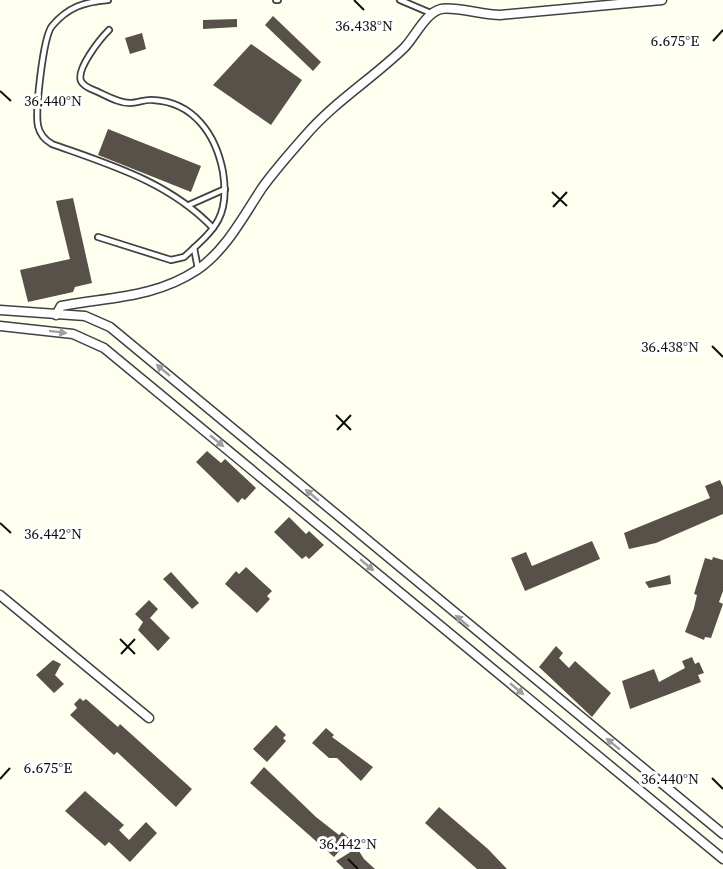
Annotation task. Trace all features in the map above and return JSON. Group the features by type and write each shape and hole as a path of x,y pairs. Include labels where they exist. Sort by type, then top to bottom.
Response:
{"street":[{"path":"56,315 61,306 67,304 154,292 198,269 226,243 263,186 308,133 328,112 405,46 433,14 448,9 474,14 500,15 662,0"},
{"path":"0,310 85,316 110,327 723,834"},
{"path":"0,326 73,334 104,348 723,859"},
{"path":"0,595 149,718"}],"lane":[{"path":"108,0 86,3 68,10 48,32 37,107 40,131 52,144 147,179 189,205 213,228"},
{"path":"400,0 433,14"},
{"path":"98,237 171,260 184,257 194,248 224,212 225,189 219,154 198,117 163,101 124,103 84,85 81,72 96,45 109,30"},
{"path":"189,205 225,189"},
{"path":"194,248 198,269"}],"building":[{"path":"273,16 321,62 313,71 265,25"},
{"path":"237,19 237,27 203,29 203,20"},
{"path":"142,33 146,49 130,54 125,38"},
{"path":"251,44 302,80 271,125 213,85"},
{"path":"108,129 201,166 191,192 98,155"},
{"path":"73,198 92,283 75,287 73,292 28,302 20,270 70,259 56,201"},
{"path":"207,451 221,463 225,459 256,488 245,500 242,498 238,503 196,462"},
{"path":"720,480 723,487 723,514 656,543 629,549 624,533 710,498 705,486"},
{"path":"289,517 306,534 309,531 324,545 309,559 306,556 302,559 274,532"},
{"path":"592,541 600,559 525,591 511,558 526,552 532,566"},
{"path":"713,557 723,560 723,591 719,602 723,604 711,638 705,637 704,640 685,632 694,608 697,595 694,594 705,558 712,560"},
{"path":"246,567 272,591 267,596 270,599 257,613 225,584 236,571 239,574"},
{"path":"171,572 199,603 192,609 163,579"},
{"path":"670,575 671,584 649,588 645,582"},
{"path":"149,600 158,609 150,618 170,638 158,651 138,630 143,622 135,614"},
{"path":"556,646 563,653 559,658 569,668 575,661 611,693 592,717 539,667"},
{"path":"692,657 695,664 699,662 704,673 698,675 701,682 630,709 622,681 654,669 659,682 685,668 682,661"},
{"path":"53,660 61,664 55,675 64,684 54,693 36,675"},
{"path":"80,698 83,701 86,699 118,727 120,724 192,789 176,807 117,752 114,755 70,715 77,708 74,704"},
{"path":"276,725 286,735 283,738 286,741 267,762 253,749"},
{"path":"326,728 334,735 332,737 373,767 361,781 337,758 329,758 312,743"},
{"path":"264,767 316,817 339,835 342,832 350,839 334,857 250,783"},
{"path":"85,791 124,825 119,830 129,840 146,822 157,833 130,862 109,842 105,846 65,811"},
{"path":"439,807 488,849 507,869 477,869 425,823"},
{"path":"357,848 364,859 375,869 344,869 336,861"}]}
